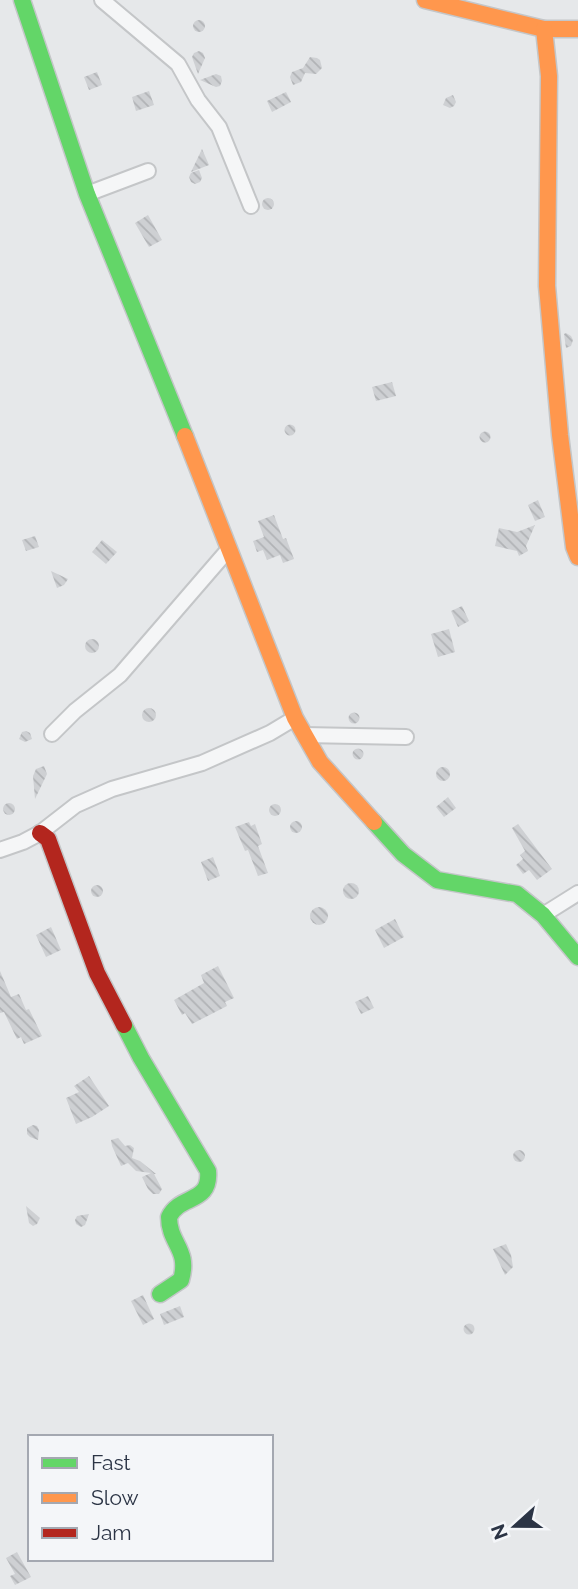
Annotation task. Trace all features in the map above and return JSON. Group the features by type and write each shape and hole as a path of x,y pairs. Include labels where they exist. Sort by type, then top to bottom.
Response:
{"street":[{"path":"22,0 87,194 304,735 320,762 403,854 438,880 517,894 543,915 578,957"},
{"path":"102,0 178,64 198,100 219,127 251,206"},
{"path":"425,0 544,29 578,29"},
{"path":"544,29 549,76 547,286 561,446 574,547 578,557"},
{"path":"87,194 149,171"},
{"path":"52,734 75,711 120,675 228,550"},
{"path":"0,850 40,833 65,812 112,789 202,763 271,733 295,718"},
{"path":"304,735 406,737"},
{"path":"40,833 48,839 97,973 141,1058 208,1171 210,1180 205,1190 170,1212 168,1220 185,1266 181,1280 160,1294"},
{"path":"543,915 578,893"}],"building":[{"path":"199,20 205,26 199,32 193,26"},
{"path":"199,51 205,58 198,74 192,57"},
{"path":"310,57 320,60 322,68 316,74 305,73 301,82 293,85 290,77 292,72 303,68"},
{"path":"97,72 102,85 89,90 84,77"},
{"path":"216,74 221,76 220,86 216,87 200,80"},
{"path":"149,91 154,105 136,111 132,97"},
{"path":"286,92 291,102 272,112 267,101"},
{"path":"453,95 456,102 454,106 450,108 443,105 446,98"},
{"path":"202,149 209,165 191,172"},
{"path":"199,170 202,178 195,184 189,177 191,173"},
{"path":"268,198 274,204 268,210 262,204"},
{"path":"148,215 162,240 149,247 135,223"},
{"path":"564,334 573,340 571,346 566,348"},
{"path":"392,382 396,396 376,401 372,387"},
{"path":"290,424 296,430 290,436 284,430"},
{"path":"485,431 491,437 485,443 479,437"},
{"path":"538,500 545,517 535,521 528,505"},
{"path":"274,515 294,559 283,563 280,555 267,560 263,550 257,552 253,541 264,537 258,521"},
{"path":"535,525 526,546 528,551 519,556 517,551 495,546 499,528 517,532"},
{"path":"35,536 39,547 26,551 22,540"},
{"path":"102,540 117,552 106,564 92,552"},
{"path":"51,571 68,579 64,585 57,588"},
{"path":"462,606 469,621 458,627 451,611"},
{"path":"449,629 455,652 438,657 431,634"},
{"path":"92,639 97,641 97,651 92,653 87,651 85,646 87,641"},
{"path":"149,708 154,710 154,720 149,722 144,720 142,715 144,710"},
{"path":"354,712 360,718 354,724 348,718"},
{"path":"26,731 32,739 25,742 19,739 22,732"},
{"path":"358,748 364,754 358,760 352,754"},
{"path":"44,766 47,774 35,799 33,776 36,769"},
{"path":"440,767 446,767 450,774 446,781 440,781 436,777 436,771"},
{"path":"448,797 456,808 444,817 436,807"},
{"path":"9,803 15,809 9,815 3,809"},
{"path":"275,804 281,810 275,816 269,810"},
{"path":"296,821 302,827 296,833 290,827"},
{"path":"249,822 251,826 255,824 262,844 258,846 268,873 258,876 235,827"},
{"path":"518,824 552,869 537,880 529,870 523,874 516,865 523,859 520,855 525,851 512,828"},
{"path":"213,857 220,876 208,881 201,862"},
{"path":"351,883 359,891 351,899 343,891"},
{"path":"97,885 103,891 97,897 91,891"},
{"path":"319,907 325,910 328,916 325,922 319,925 313,922 310,916 313,910"},
{"path":"395,919 404,937 384,948 375,930"},
{"path":"51,927 61,950 46,957 36,935"},
{"path":"218,966 234,998 225,1002 227,1006 192,1024 185,1013 182,1015 174,1000 204,983 201,975"},
{"path":"0,971 11,997 19,994 42,1036 24,1044 21,1037 17,1039 4,1012 0,1013"},
{"path":"368,996 374,1008 361,1014 355,1002"},
{"path":"89,1076 109,1106 76,1124 66,1098 79,1092 74,1086"},
{"path":"33,1125 39,1130 38,1140 27,1134 27,1128"},
{"path":"118,1138 125,1146 134,1148 132,1158 156,1174 162,1189 159,1194 153,1194 148,1189 142,1177 151,1173 136,1171 128,1163 121,1166 111,1140"},
{"path":"519,1150 525,1156 519,1162 513,1156"},
{"path":"26,1206 40,1218 33,1226 29,1223"},
{"path":"89,1214 85,1225 81,1227 76,1224 77,1216"},
{"path":"506,1244 513,1267 505,1275 493,1249"},
{"path":"143,1295 154,1319 143,1325 131,1301"},
{"path":"180,1306 184,1317 164,1325 160,1314"},
{"path":"469,1323 475,1329 469,1335 463,1329"},
{"path":"17,1552 31,1577 15,1585 10,1576 15,1574 6,1558"}],"traffic: fast":[{"path":"22,0 87,194 185,436"},
{"path":"374,822 403,854 437,880 517,894 543,915 578,957"},
{"path":"124,1025 208,1171 205,1189 180,1205 169,1217 172,1234 183,1261 183,1270 181,1280 160,1294"}],"traffic: slow":[{"path":"425,0 544,29 578,29"},
{"path":"544,29 549,76 547,286 560,435 574,547 578,557"},
{"path":"185,436 295,718 320,762 374,822"}],"traffic: jam":[{"path":"40,833 48,839 97,973 124,1025"}]}
